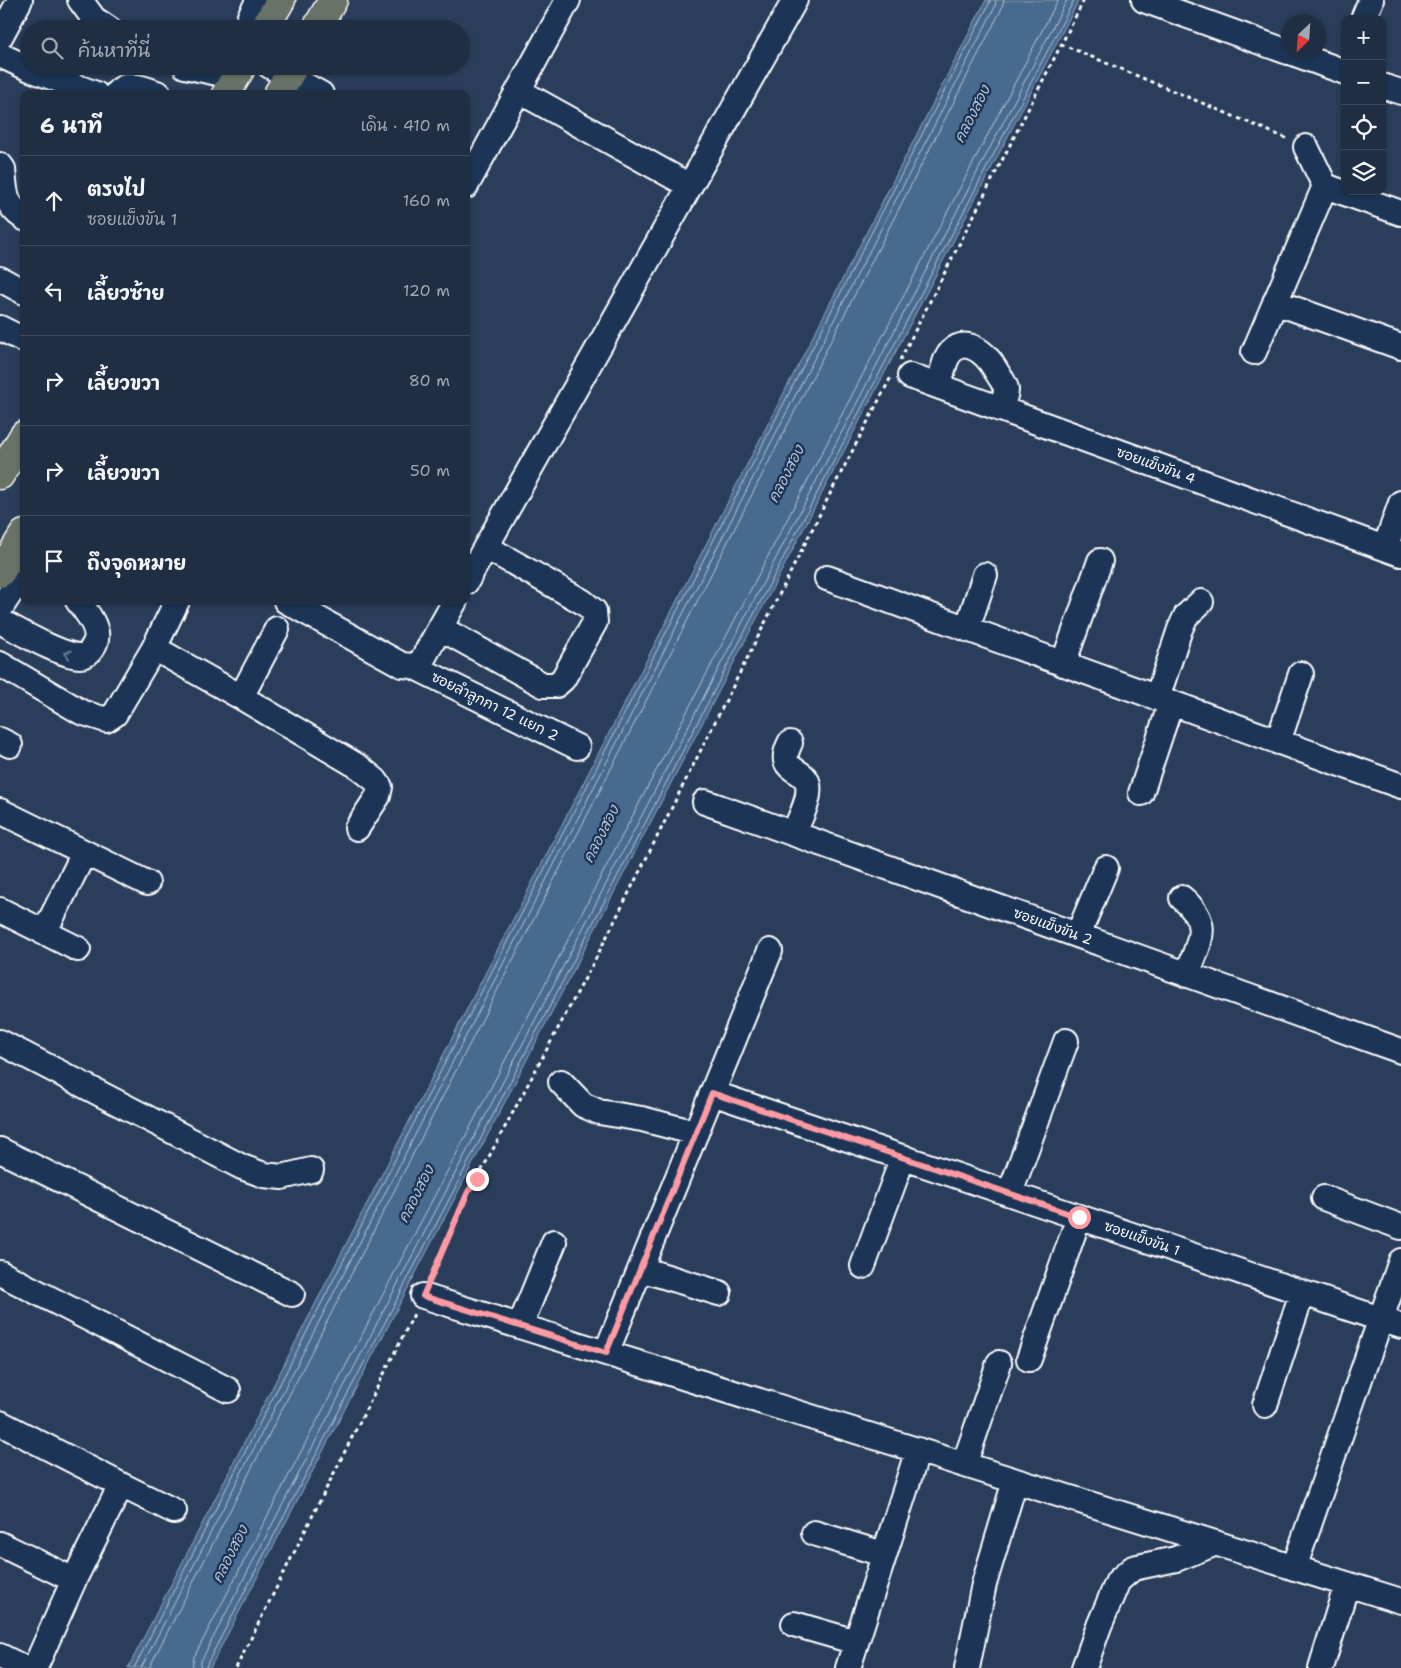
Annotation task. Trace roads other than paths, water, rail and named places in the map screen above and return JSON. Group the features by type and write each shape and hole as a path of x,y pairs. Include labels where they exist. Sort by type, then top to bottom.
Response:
{"main road":[{"path":"257,15 281,0"},
{"path":"321,20 333,0"},
{"path":"3,462 20,440"},
{"path":"0,573 20,554"}],"street":[{"path":"0,37 20,0"},
{"path":"80,0 96,20"},
{"path":"470,179 568,0"},
{"path":"470,573 478,554 795,0"},
{"path":"1144,0 1281,49"},
{"path":"1365,15 1371,0"},
{"path":"0,55 20,64"},
{"path":"1315,60 1341,68"},
{"path":"46,75 85,90"},
{"path":"219,75 234,79"},
{"path":"283,76 312,90"},
{"path":"120,90 129,86 144,90"},
{"path":"1386,87 1401,92"},
{"path":"519,91 690,186"},
{"path":"1306,146 1325,186 1401,214"},
{"path":"0,165 3,169 6,199 13,210 20,215"},
{"path":"1254,352 1325,186"},
{"path":"0,279 20,290"},
{"path":"1275,302 1401,347"},
{"path":"0,328 20,338"},
{"path":"938,386 947,359 954,350 962,346 971,346 980,350 990,360 1004,385 1006,390 1000,409"},
{"name":"ซอยแข็งขัน 4","path":"901,371 1000,409 1393,551"},
{"path":"1393,551 1401,503"},
{"path":"413,666 421,662 449,610 543,685 556,685 563,679 595,622 594,611 583,602 478,554"},
{"path":"0,609 20,557"},
{"path":"1063,664 1100,561"},
{"path":"967,629 985,575"},
{"path":"827,578 1401,786"},
{"path":"1141,793 1180,629 1186,616 1201,602"},
{"path":"0,621 63,653 75,656 85,655 97,639 87,612 81,605"},
{"path":"0,664 82,712 106,720 116,714 154,648 175,605"},
{"name":"ซอยลําลูกกา 12 แยก 2","path":"293,605 402,665 413,666 576,747"},
{"path":"242,697 277,629"},
{"path":"154,648 242,697 359,767 375,780 380,787 378,796 357,828"},
{"path":"1278,742 1301,674"},
{"path":"790,743 786,750 785,759 788,765 805,777 808,786 807,799 794,834"},
{"name":"ซอยแข็งขัน 2","path":"705,802 1401,1052"},
{"path":"0,811 147,883"},
{"path":"44,933 84,853"},
{"path":"1078,935 1106,868"},
{"path":"1182,898 1193,908 1200,920 1201,935 1187,974"},
{"path":"0,910 78,949"},
{"path":"606,1353 770,951"},
{"path":"1010,1194 1066,1041"},
{"path":"0,1042 242,1167 282,1177 310,1170"},
{"path":"561,1082 583,1106 599,1112 642,1118 696,1133"},
{"name":"ซอยแข็งขัน 1","path":"712,1093 1391,1322"},
{"path":"0,1150 292,1294"},
{"path":"863,1266 902,1157"},
{"path":"1324,1198 1401,1227"},
{"path":"1029,1359 1079,1217"},
{"path":"520,1326 554,1242"},
{"path":"1294,1568 1391,1322 1401,1261"},
{"path":"641,1269 719,1294"},
{"path":"0,1272 228,1390"},
{"path":"1265,1405 1302,1293"},
{"path":"423,1296 1401,1601"},
{"path":"964,1465 999,1363"},
{"path":"0,1423 174,1511"},
{"path":"848,1668 918,1450"},
{"path":"967,1668 984,1584 1015,1481"},
{"path":"0,1656 22,1666 32,1667 37,1663 74,1580 121,1485"},
{"path":"814,1533 884,1554"},
{"path":"0,1544 74,1580"},
{"path":"1084,1668 1118,1581 1133,1568 1176,1559 1216,1544"},
{"path":"1321,1668 1347,1584"},
{"path":"794,1624 856,1642"}],"water":[{"name":"คลองสอง","path":"986,0 1079,0 210,1668 128,1668"}]}
